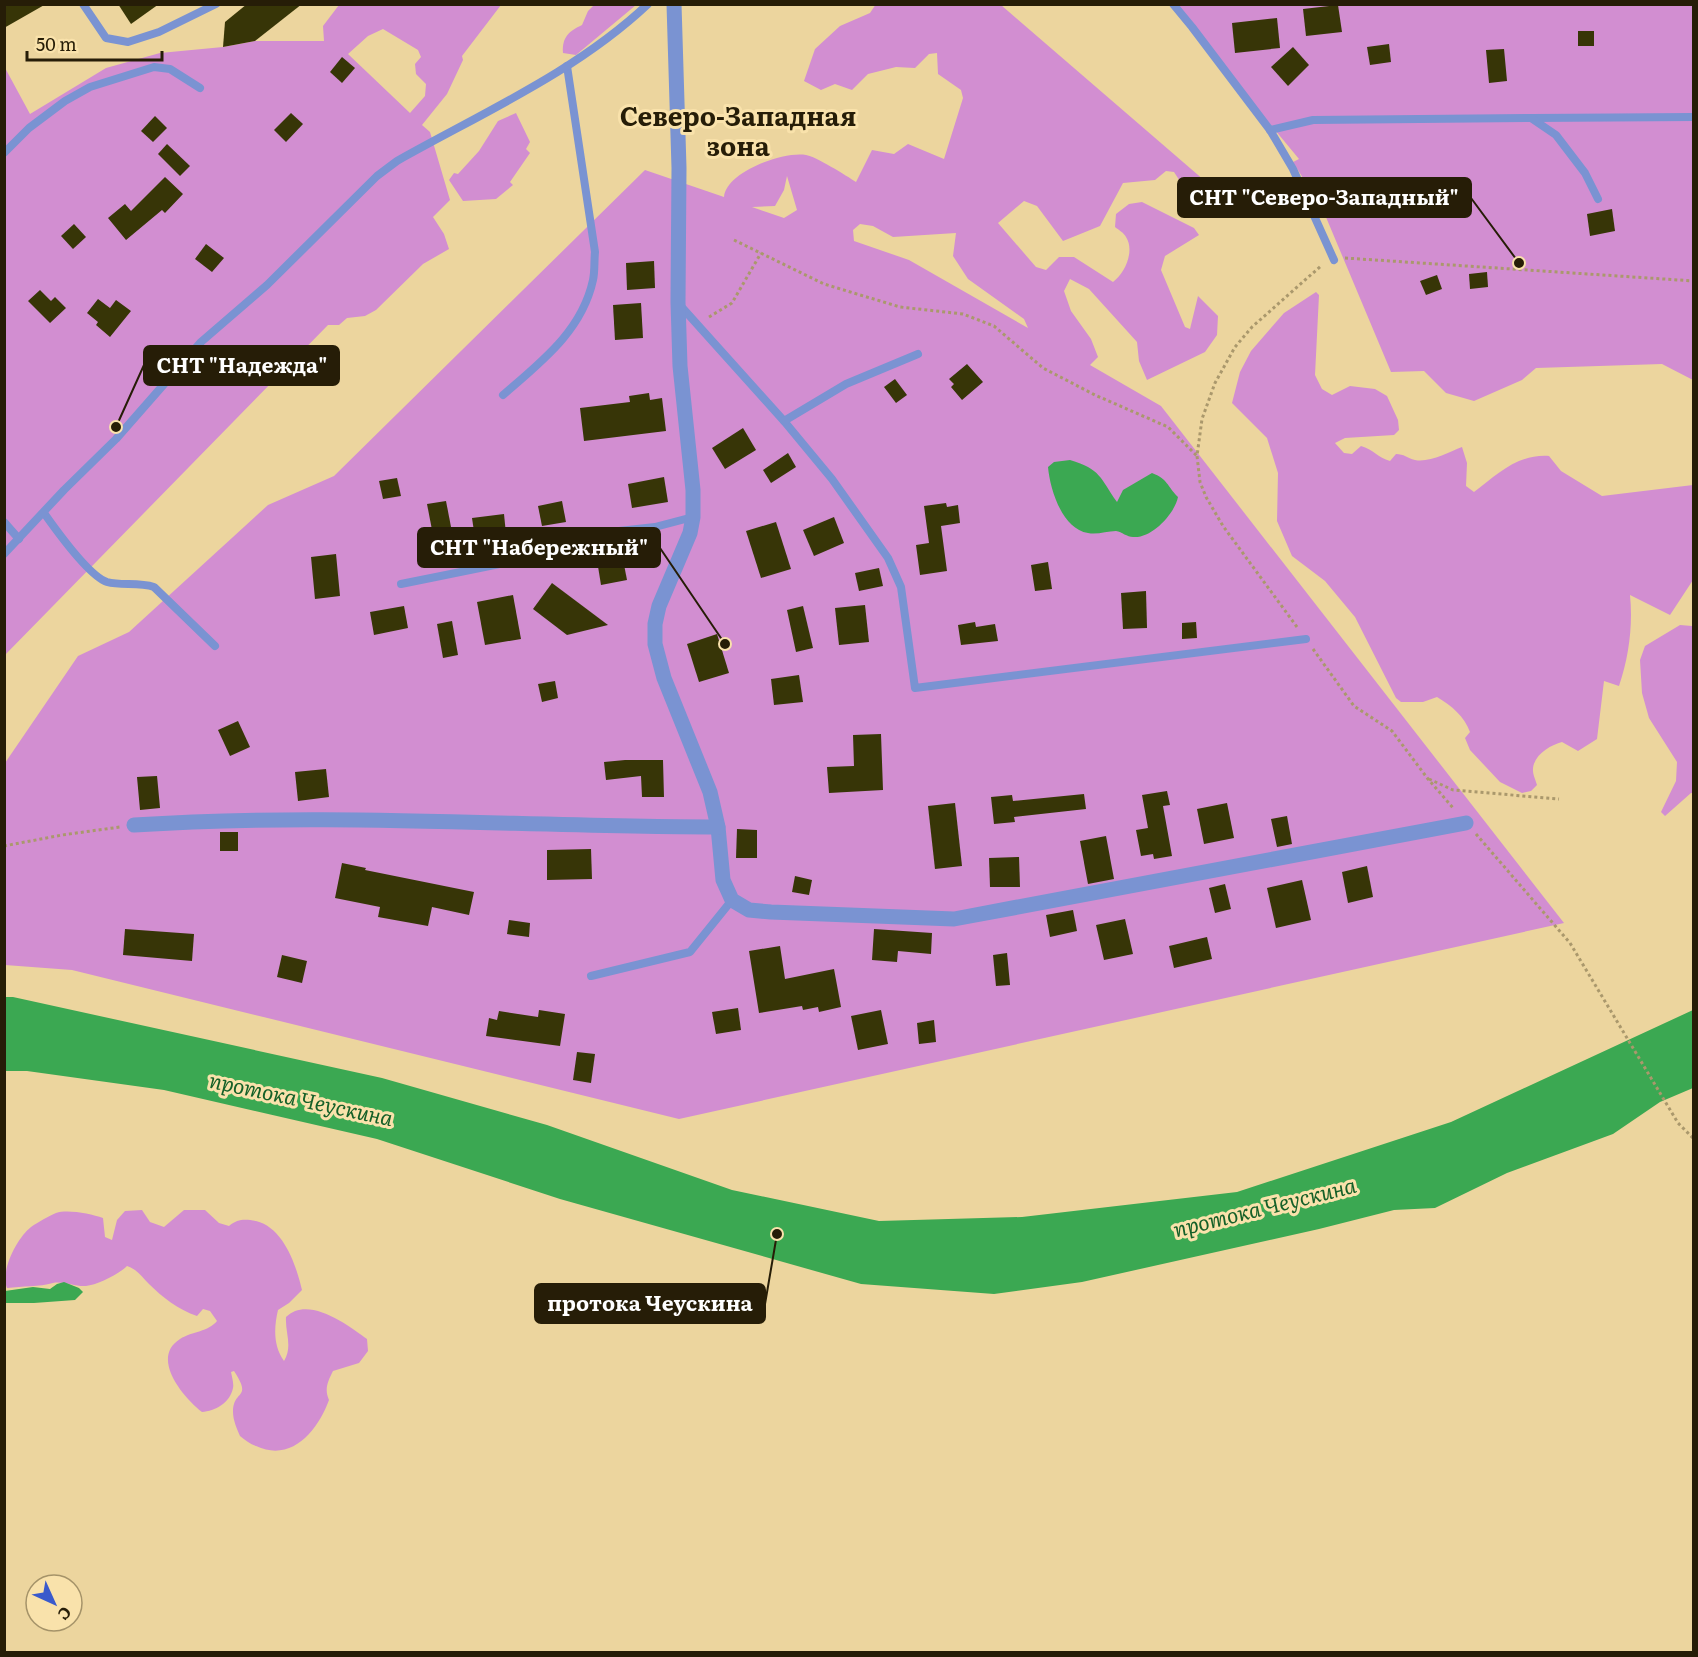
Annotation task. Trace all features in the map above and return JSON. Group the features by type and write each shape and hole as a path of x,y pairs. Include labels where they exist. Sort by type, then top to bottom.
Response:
{"street":[{"path":"674,4 679,168 680,366 693,490 693,517 690,533 659,606 655,624 655,644 664,678 710,792 718,827 723,880 732,900 749,910 760,911 954,919 1466,823"},
{"path":"134,825 180,822 315,821 718,827"}],"lane":[{"path":"83,4 106,38 128,42 159,32 216,4"},
{"path":"4,554 116,439 201,342 267,285 377,176 397,161 567,66 634,17 648,4"},
{"path":"1173,4 1270,130 1293,169 1334,260"},
{"path":"503,395 548,356 570,333 585,307 593,279 595,252 567,66"},
{"path":"4,153 29,128 65,101 90,87 154,67 170,69 200,88"},
{"path":"1270,130 1313,120 1694,117"},
{"path":"1531,118 1556,135 1585,173 1598,199"},
{"path":"678,302 832,478 888,558 902,587 915,688 1306,639"},
{"path":"784,421 846,384 918,354"},
{"path":"44,513 60,535 98,577 109,582 141,583 154,587 215,646"},
{"path":"401,584 530,558 610,532 655,527 693,517"},
{"path":"4,522 19,539"},
{"path":"591,976 690,952 732,900"}],"path":[{"path":"734,240 835,287 900,308 963,314 994,326 1043,368 1095,395 1168,427 1197,456"},
{"path":"697,324 732,303 761,253"},
{"path":"1694,281 1349,257 1334,260 1320,266 1300,283 1252,327 1235,347 1215,383 1205,410 1197,456 1200,482 1223,526 1354,705 1392,731 1428,779 1570,943 1678,1123 1694,1139"},
{"path":"1428,779 1453,790 1559,799"},
{"path":"4,846 134,825"}],"shaded area":[{"path":"595,4 636,5 576,55 563,53 567,35 582,25 588,11"},
{"path":"876,4 1001,5 1205,181 1202,202 1187,192 1174,172 1166,171 1155,180 1123,183 1100,226 1063,241 1037,206 1024,201 998,223 1036,267 1046,270 1059,257 1074,257 1113,282 1125,267 1129,255 1129,243 1115,227 1116,214 1129,204 1142,202 1194,228 1199,235 1165,256 1161,270 1185,327 1190,329 1198,296 1218,316 1217,335 1205,352 1147,380 1139,361 1137,342 1089,289 1070,279 1064,291 1071,311 1091,339 1098,357 1090,365 1161,406 1564,923 679,1119 72,970 5,965 5,763 78,656 129,632 268,505 334,476 645,170 724,197 734,179 757,165 784,156 810,156 856,182 872,150 894,154 908,144 944,159 963,98 961,90 938,74 937,53 929,54 915,68 896,67 868,74 852,90 835,84 821,90 804,81 815,49 840,26 870,13","holes":["787,176 797,210 784,218 752,207 775,206 784,190","860,224 873,226 893,237 956,233 953,256 968,279 1024,319 1028,328 909,260 854,241 853,230"]},
{"path":"339,5 501,5 462,56 463,60 447,94 422,125 430,132 450,200 433,217 444,234 449,249 423,264 376,310 365,316 347,318 339,325 328,325 5,655 4,66 30,114 106,68 160,53 223,47 255,41 324,41 323,26","holes":["383,29 418,50 421,57 415,64 416,74 426,84 425,96 410,113 348,54 368,36"]},
{"path":"1171,5 1693,5 1693,380 1662,364 1536,368 1522,380 1474,401 1446,393 1424,371 1391,372 1323,210 1293,162 1299,159"},
{"path":"516,113 530,142 526,149 530,153 510,182 513,185 496,199 463,201 449,180 454,173 458,174 479,151 498,121"},
{"path":"1316,292 1319,295 1315,375 1322,389 1332,395 1350,386 1375,389 1387,396 1398,420 1399,430 1394,435 1345,438 1335,443 1344,453 1352,454 1361,446 1390,461 1396,454 1421,461 1439,457 1462,447 1467,463 1466,486 1474,492 1508,466 1538,456 1549,456 1561,471 1602,496 1693,485 1693,580 1670,615 1630,595 1630,629 1625,664 1619,686 1604,681 1597,739 1578,751 1562,742 1543,752 1533,766 1537,785 1531,791 1522,793 1500,782 1470,750 1465,738 1470,732 1467,726 1457,712 1442,700 1437,697 1423,702 1401,702 1396,698 1355,617 1325,581 1292,556 1277,521 1278,473 1267,438 1232,403 1240,372 1251,351 1284,313"},
{"path":"1680,625 1693,628 1693,793 1665,816 1661,812 1676,781 1677,762 1649,718 1642,693 1640,660 1645,646"},
{"path":"142,1210 150,1222 164,1227 184,1210 205,1210 219,1223 229,1226 238,1221 252,1220 274,1231 292,1259 302,1290 278,1310 275,1336 284,1361 288,1350 286,1317 295,1311 305,1309 328,1314 367,1339 368,1351 359,1363 333,1371 327,1385 329,1400 318,1422 302,1441 281,1450 269,1450 252,1444 240,1436 233,1412 242,1386 234,1371 231,1372 233,1388 229,1398 217,1408 202,1412 186,1397 173,1377 168,1356 172,1347 180,1339 209,1327 217,1321 210,1311 203,1309 197,1316 177,1307 131,1268 127,1266 108,1279 86,1286 57,1283 7,1288 5,1281 11,1255 20,1239 40,1221 61,1212 80,1212 98,1216 103,1218 105,1237 112,1240 117,1220 125,1211"}],"water":[{"path":"1070,460 1088,467 1099,475 1117,502 1123,490 1152,473 1164,480 1178,497 1176,503 1162,524 1140,537 1131,537 1116,531 1088,533 1079,530 1064,516 1059,507 1051,486 1048,467 1054,462"},
{"path":"5,997 382,1078 547,1125 732,1190 879,1221 1022,1217 1237,1192 1451,1122 1693,1010 1693,1088 1660,1102 1613,1134 1507,1173 1435,1208 1394,1210 1082,1282 994,1294 861,1284 560,1199 377,1139 164,1090 27,1071 5,1071"},
{"path":"64,1282 83,1292 75,1300 5,1303 5,1291 33,1287 50,1289"}],"building":[{"path":"4,4 46,4 4,28"},
{"path":"118,4 159,4 131,24"},
{"path":"247,4 302,4 255,41 223,47 225,22"},
{"path":"1338,5 1342,32 1306,36 1303,9"},
{"path":"1277,18 1280,48 1235,53 1232,23"},
{"path":"1578,31 1594,31 1594,46 1578,46"},
{"path":"1389,44 1391,62 1370,65 1367,47"},
{"path":"1293,47 1309,65 1288,86 1271,67"},
{"path":"1504,49 1507,81 1489,83 1486,50"},
{"path":"342,57 355,68 342,83 330,72"},
{"path":"291,113 303,124 286,142 274,130"},
{"path":"155,116 167,128 153,142 141,131"},
{"path":"167,144 190,166 180,176 158,154"},
{"path":"165,177 183,194 165,213 162,210 126,240 108,218 125,204 131,211"},
{"path":"1612,209 1615,231 1590,236 1587,214"},
{"path":"74,224 86,237 73,249 61,236"},
{"path":"206,244 224,258 212,272 195,259"},
{"path":"654,261 655,288 627,290 626,263"},
{"path":"1487,272 1488,287 1470,289 1469,274"},
{"path":"1437,275 1442,289 1426,295 1420,281"},
{"path":"40,290 51,301 55,297 66,308 50,323 28,301"},
{"path":"98,299 110,308 116,300 131,311 110,337 96,325 98,322 87,313"},
{"path":"641,303 643,338 615,340 613,305"},
{"path":"967,364 983,382 962,400 951,387 954,384 949,379"},
{"path":"895,379 907,395 896,403 884,387"},
{"path":"649,393 650,400 662,398 666,431 584,441 580,408 630,402 629,396"},
{"path":"743,428 756,450 725,469 712,448"},
{"path":"788,453 796,467 771,483 763,470"},
{"path":"664,477 668,502 632,508 628,484"},
{"path":"397,478 401,496 383,499 379,481"},
{"path":"446,501 452,532 433,535 427,504"},
{"path":"562,501 566,522 542,526 538,506"},
{"path":"946,503 947,507 958,505 960,523 941,526 947,571 920,575 916,545 929,543 924,506"},
{"path":"504,514 506,534 475,538 472,518"},
{"path":"834,517 844,543 814,556 803,530"},
{"path":"776,522 791,569 761,578 746,531"},
{"path":"621,549 627,580 601,585 596,554"},
{"path":"336,554 340,596 315,599 311,557"},
{"path":"1048,562 1052,589 1035,591 1031,565"},
{"path":"879,568 883,586 859,591 855,573"},
{"path":"552,583 608,625 567,635 533,609"},
{"path":"1146,591 1147,628 1123,629 1121,593"},
{"path":"513,595 521,639 485,645 477,602"},
{"path":"865,605 869,642 839,645 835,608"},
{"path":"404,606 408,628 374,635 370,612"},
{"path":"803,606 813,648 796,652 787,610"},
{"path":"452,621 458,655 443,658 437,624"},
{"path":"975,622 976,627 995,624 998,641 961,645 958,625"},
{"path":"1196,622 1197,638 1182,639 1182,623"},
{"path":"717,634 729,673 699,682 687,644"},
{"path":"799,675 803,702 774,705 771,679"},
{"path":"555,681 558,698 542,702 538,684"},
{"path":"238,721 250,747 230,756 218,730"},
{"path":"881,734 883,790 829,793 827,767 854,766 853,735"},
{"path":"663,760 664,797 642,797 641,776 606,780 604,762"},
{"path":"326,769 329,797 298,801 295,772"},
{"path":"157,776 160,808 140,810 137,777"},
{"path":"1167,791 1170,805 1163,806 1172,856 1154,859 1153,854 1141,856 1136,830 1148,828 1142,795"},
{"path":"1084,794 1086,809 1014,817 1015,822 994,824 991,797 1012,795 1013,801"},
{"path":"955,803 962,866 935,869 928,806"},
{"path":"1227,803 1234,838 1204,844 1197,809"},
{"path":"1287,816 1292,844 1277,847 1271,819"},
{"path":"737,829 757,830 757,858 736,858"},
{"path":"220,832 238,832 238,851 220,851"},
{"path":"1106,836 1114,879 1088,884 1080,841"},
{"path":"591,849 592,879 547,880 547,850"},
{"path":"1019,857 1020,887 990,887 989,858"},
{"path":"342,863 366,868 365,870 474,892 469,915 432,907 428,926 378,917 380,907 335,898"},
{"path":"1367,866 1373,897 1348,903 1342,872"},
{"path":"795,876 812,880 809,895 792,892"},
{"path":"1302,880 1311,920 1276,928 1267,888"},
{"path":"1225,884 1231,909 1215,913 1209,888"},
{"path":"1073,910 1077,931 1050,937 1046,915"},
{"path":"1125,919 1133,954 1104,960 1096,925"},
{"path":"509,920 530,923 529,937 507,934"},
{"path":"125,929 194,934 192,961 123,955"},
{"path":"874,929 932,933 931,954 898,951 897,962 872,960"},
{"path":"1207,937 1212,959 1174,968 1169,946"},
{"path":"780,946 785,979 834,969 841,1007 819,1012 818,1007 803,1010 802,1006 759,1013 749,951"},
{"path":"1007,953 1010,985 996,986 993,955"},
{"path":"282,955 307,961 302,983 277,977"},
{"path":"738,1008 741,1030 716,1034 712,1012"},
{"path":"539,1010 565,1014 560,1046 486,1036 489,1018 497,1020 499,1011 538,1017"},
{"path":"881,1010 888,1044 858,1050 851,1016"},
{"path":"934,1020 936,1042 919,1044 917,1023"},
{"path":"577,1052 595,1054 591,1083 573,1080"}],"place":[{"name":"СНТ \"Северо-Западный\"","path":"1519,263"},
{"name":"СНТ \"Надежда\"","path":"116,427"},
{"name":"СНТ \"Набережный\"","path":"725,644"},
{"name":"протока Чеускина","path":"777,1234"}],"district":[{"name":"Северо-Западная зона","path":"738,132"}]}
